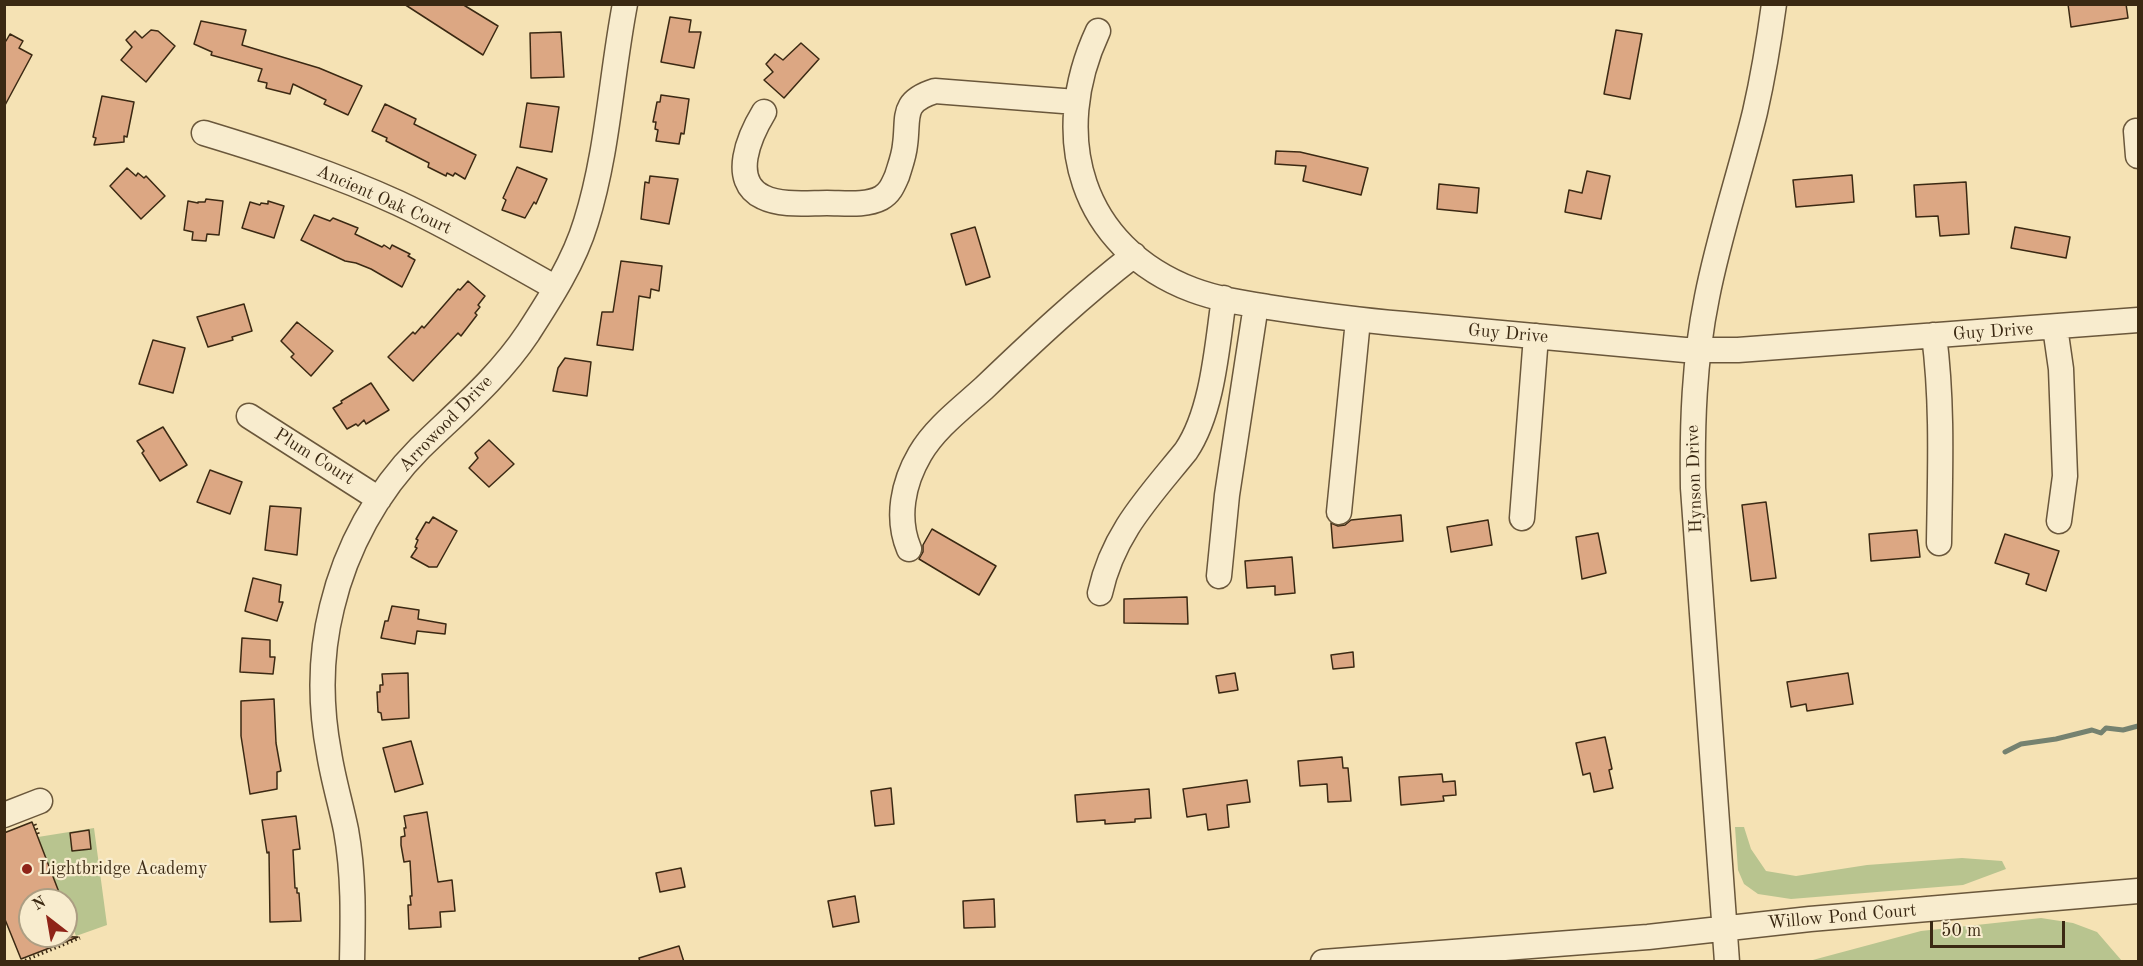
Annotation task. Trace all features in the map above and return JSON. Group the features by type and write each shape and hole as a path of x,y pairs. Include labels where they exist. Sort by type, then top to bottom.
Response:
{"street":[{"name":"Hynson Drive","path":"1727,962 1693,488 1692,429 1698,350 1714,265 1755,112 1774,4"},
{"name":"Arrowood Drive","path":"352,962 352,877 346,831 323,717 323,666 332,609 340,579 354,543 379,499 419,449 474,399 504,365 526,336 556,288 586,223 598,178 619,5"},
{"name":"Guy Drive","path":"1098,31 1083,70 1076,102 1074,126 1083,180 1102,219 1120,242 1134,255 1167,278 1193,290 1256,305 1358,320 1698,350 1738,350 2139,320"},
{"path":"764,112 753,130 747,150 745,173 747,183 754,192 765,199 794,204 867,202 882,198 892,189 906,144 905,124 908,112 914,102 924,95 935,91 1076,102"},
{"path":"2136,131 2139,156"},
{"name":"Ancient Oak Court","path":"204,132 318,169 398,203 556,288"},
{"path":"909,549 901,523 902,504 908,480 920,453 935,434 1022,352 1108,275 1134,255"},
{"path":"1100,593 1114,549 1128,524 1186,451 1202,420 1224,298"},
{"path":"1219,576 1228,484 1256,305"},
{"path":"1339,512 1358,320"},
{"path":"2055,327 2061,369 2065,476 2059,521"},
{"path":"1522,518 1536,336"},
{"path":"1934,336 1939,375 1939,543"},
{"name":"Plum Court","path":"249,416 379,499"},
{"path":"4,815 36,810"},
{"name":"Willow Pond Court","path":"1323,962 1625,939 2139,891"}],"path":[{"path":"36,810 39,836"},
{"path":"21,962 80,938"}],"green space":[{"path":"1735,827 1744,827 1751,849 1766,871 1796,876 1867,865 1962,858 2002,861 2006,869 1963,885 1791,899 1758,894 1744,884 1738,870"},
{"path":"94,828 107,925 78,935 78,888 57,888 38,837"},
{"path":"2041,918 2073,923 2097,932 2122,961 1809,961 1921,931"}],"building":[{"path":"404,4 462,4 498,26 483,55"},
{"path":"2068,4 2126,4 2128,18 2071,27"},
{"path":"670,17 691,20 689,32 701,32 694,68 661,62"},
{"path":"201,21 246,30 242,45 319,68 362,86 348,115 324,104 326,100 293,84 290,94 266,88 267,83 258,81 262,69 211,55 212,52 194,44"},
{"path":"151,30 158,31 175,46 146,82 121,60 132,47 126,40 135,31 142,38"},
{"path":"1616,30 1642,34 1630,99 1604,94"},
{"path":"561,32 564,77 531,78 530,33"},
{"path":"10,34 23,41 19,48 32,55 4,107 4,40 6,41"},
{"path":"801,43 819,59 784,98 764,80 773,72 766,64 775,54 783,60"},
{"path":"661,95 689,99 684,134 681,133 679,144 656,141 658,130 655,129 656,122 653,122 657,102 660,102"},
{"path":"102,96 134,102 124,142 94,145 96,138 93,137"},
{"path":"527,103 559,107 552,152 520,147"},
{"path":"385,104 416,119 414,124 476,155 465,179 455,173 453,176 447,173 446,176 428,167 429,163 386,141 387,138 372,131"},
{"path":"1276,151 1300,152 1368,168 1361,195 1303,181 1306,166 1275,164"},
{"path":"517,167 547,179 536,204 534,202 525,218 502,210 506,200 503,198"},
{"path":"127,168 136,176 138,173 144,178 146,176 165,196 141,219 110,186"},
{"path":"1587,171 1610,176 1601,219 1565,212 1569,190 1582,193"},
{"path":"1852,175 1854,202 1796,207 1793,180"},
{"path":"650,176 678,179 669,224 641,219 645,182 649,183"},
{"path":"1966,182 1969,234 1940,236 1938,216 1916,217 1914,185"},
{"path":"1439,184 1479,188 1477,213 1437,209"},
{"path":"206,199 223,201 219,235 207,234 206,241 192,240 193,232 184,230 188,201 198,203 205,202"},
{"path":"268,201 284,206 274,238 242,228 250,202 260,205 261,203 268,204"},
{"path":"314,215 330,221 333,218 358,228 355,234 382,247 384,245 390,249 392,245 410,254 408,256 415,260 402,287 371,269 345,261 301,240"},
{"path":"975,227 990,277 966,285 951,234"},
{"path":"2015,227 2070,237 2066,258 2011,248"},
{"path":"621,261 662,266 659,291 651,289 650,298 639,296 633,350 597,345 602,312 613,312"},
{"path":"468,281 485,296 478,305 480,307 475,313 477,315 461,336 458,333 413,381 388,357 413,332 415,334 422,326 424,328 458,289 460,290"},
{"path":"244,304 252,331 232,337 233,340 208,347 197,317"},
{"path":"297,322 333,351 311,376 291,357 294,354 281,341"},
{"path":"153,340 185,348 173,393 139,384"},
{"path":"565,358 591,362 587,396 553,391 558,368"},
{"path":"371,383 389,410 366,424 364,420 358,426 356,424 347,429 333,408"},
{"path":"163,427 187,465 160,481 137,441"},
{"path":"489,440 514,464 489,487 469,468 478,458 475,453"},
{"path":"210,470 242,482 230,514 197,502"},
{"path":"1766,502 1776,578 1751,581 1742,505"},
{"path":"270,506 301,508 297,555 265,550"},
{"path":"1401,515 1403,541 1333,548 1331,523 1338,526 1345,525 1351,520"},
{"path":"433,517 457,531 437,567 429,567 411,557 417,548 415,547 418,540 416,539 426,522 429,523"},
{"path":"1488,520 1492,545 1451,552 1447,527"},
{"path":"932,529 996,566 979,595 919,559 923,552 923,545"},
{"path":"1917,530 1920,557 1871,561 1869,534"},
{"path":"1598,533 1606,573 1582,579 1576,537"},
{"path":"2005,534 2059,551 2046,591 2026,584 2029,574 1995,563"},
{"path":"1292,557 1295,593 1275,595 1275,586 1247,588 1245,561"},
{"path":"253,578 281,585 279,602 283,602 277,621 245,611"},
{"path":"1187,597 1188,624 1124,623 1124,599"},
{"path":"392,606 419,610 418,619 446,624 445,634 417,631 415,644 381,638"},
{"path":"242,638 270,640 270,657 275,657 273,674 240,672"},
{"path":"1353,652 1354,667 1333,669 1331,655"},
{"path":"408,673 409,718 382,720 381,713 378,712 377,692 380,692 380,685 383,685 382,674"},
{"path":"1235,673 1238,690 1219,693 1216,676"},
{"path":"1848,673 1853,704 1807,711 1806,704 1791,707 1787,682"},
{"path":"274,699 276,743 281,771 277,772 277,789 250,794 241,736 241,701"},
{"path":"1605,737 1612,769 1609,770 1613,788 1594,792 1590,773 1583,775 1576,743"},
{"path":"411,741 423,784 395,792 383,748"},
{"path":"1342,757 1343,768 1348,768 1351,801 1328,802 1327,784 1300,786 1298,761"},
{"path":"1442,774 1443,782 1455,781 1456,795 1443,796 1444,801 1401,805 1399,777"},
{"path":"1247,780 1250,802 1227,805 1229,827 1208,830 1206,814 1187,817 1183,789"},
{"path":"891,788 894,824 875,826 871,791"},
{"path":"1149,789 1151,818 1135,819 1135,822 1105,824 1105,820 1077,822 1075,795"},
{"path":"427,812 438,882 452,880 455,911 440,912 441,927 409,929 408,905 411,905 410,896 412,896 410,861 404,862 401,845 401,837 405,836 404,828 406,828 404,816"},
{"path":"296,816 300,849 293,850 295,888 299,893 301,921 270,922 269,852 267,853 262,820"},
{"name":"Lightbridge Academy","path":"32,822 57,888 18,888 18,948 50,948 21,959 4,917 4,833"},
{"path":"89,830 91,849 72,851 70,833"},
{"path":"681,868 685,887 660,892 656,873"},
{"path":"855,896 859,922 833,927 828,901"},
{"path":"994,899 995,927 964,928 963,901"},
{"path":"679,946 684,962 640,962 639,958"}],"waterway":[{"path":"2005,752 2021,744 2056,739 2092,730 2101,733 2106,728 2123,730 2138,726"}],"place":[{"name":"Lightbridge Academy","path":"27,869"}]}
